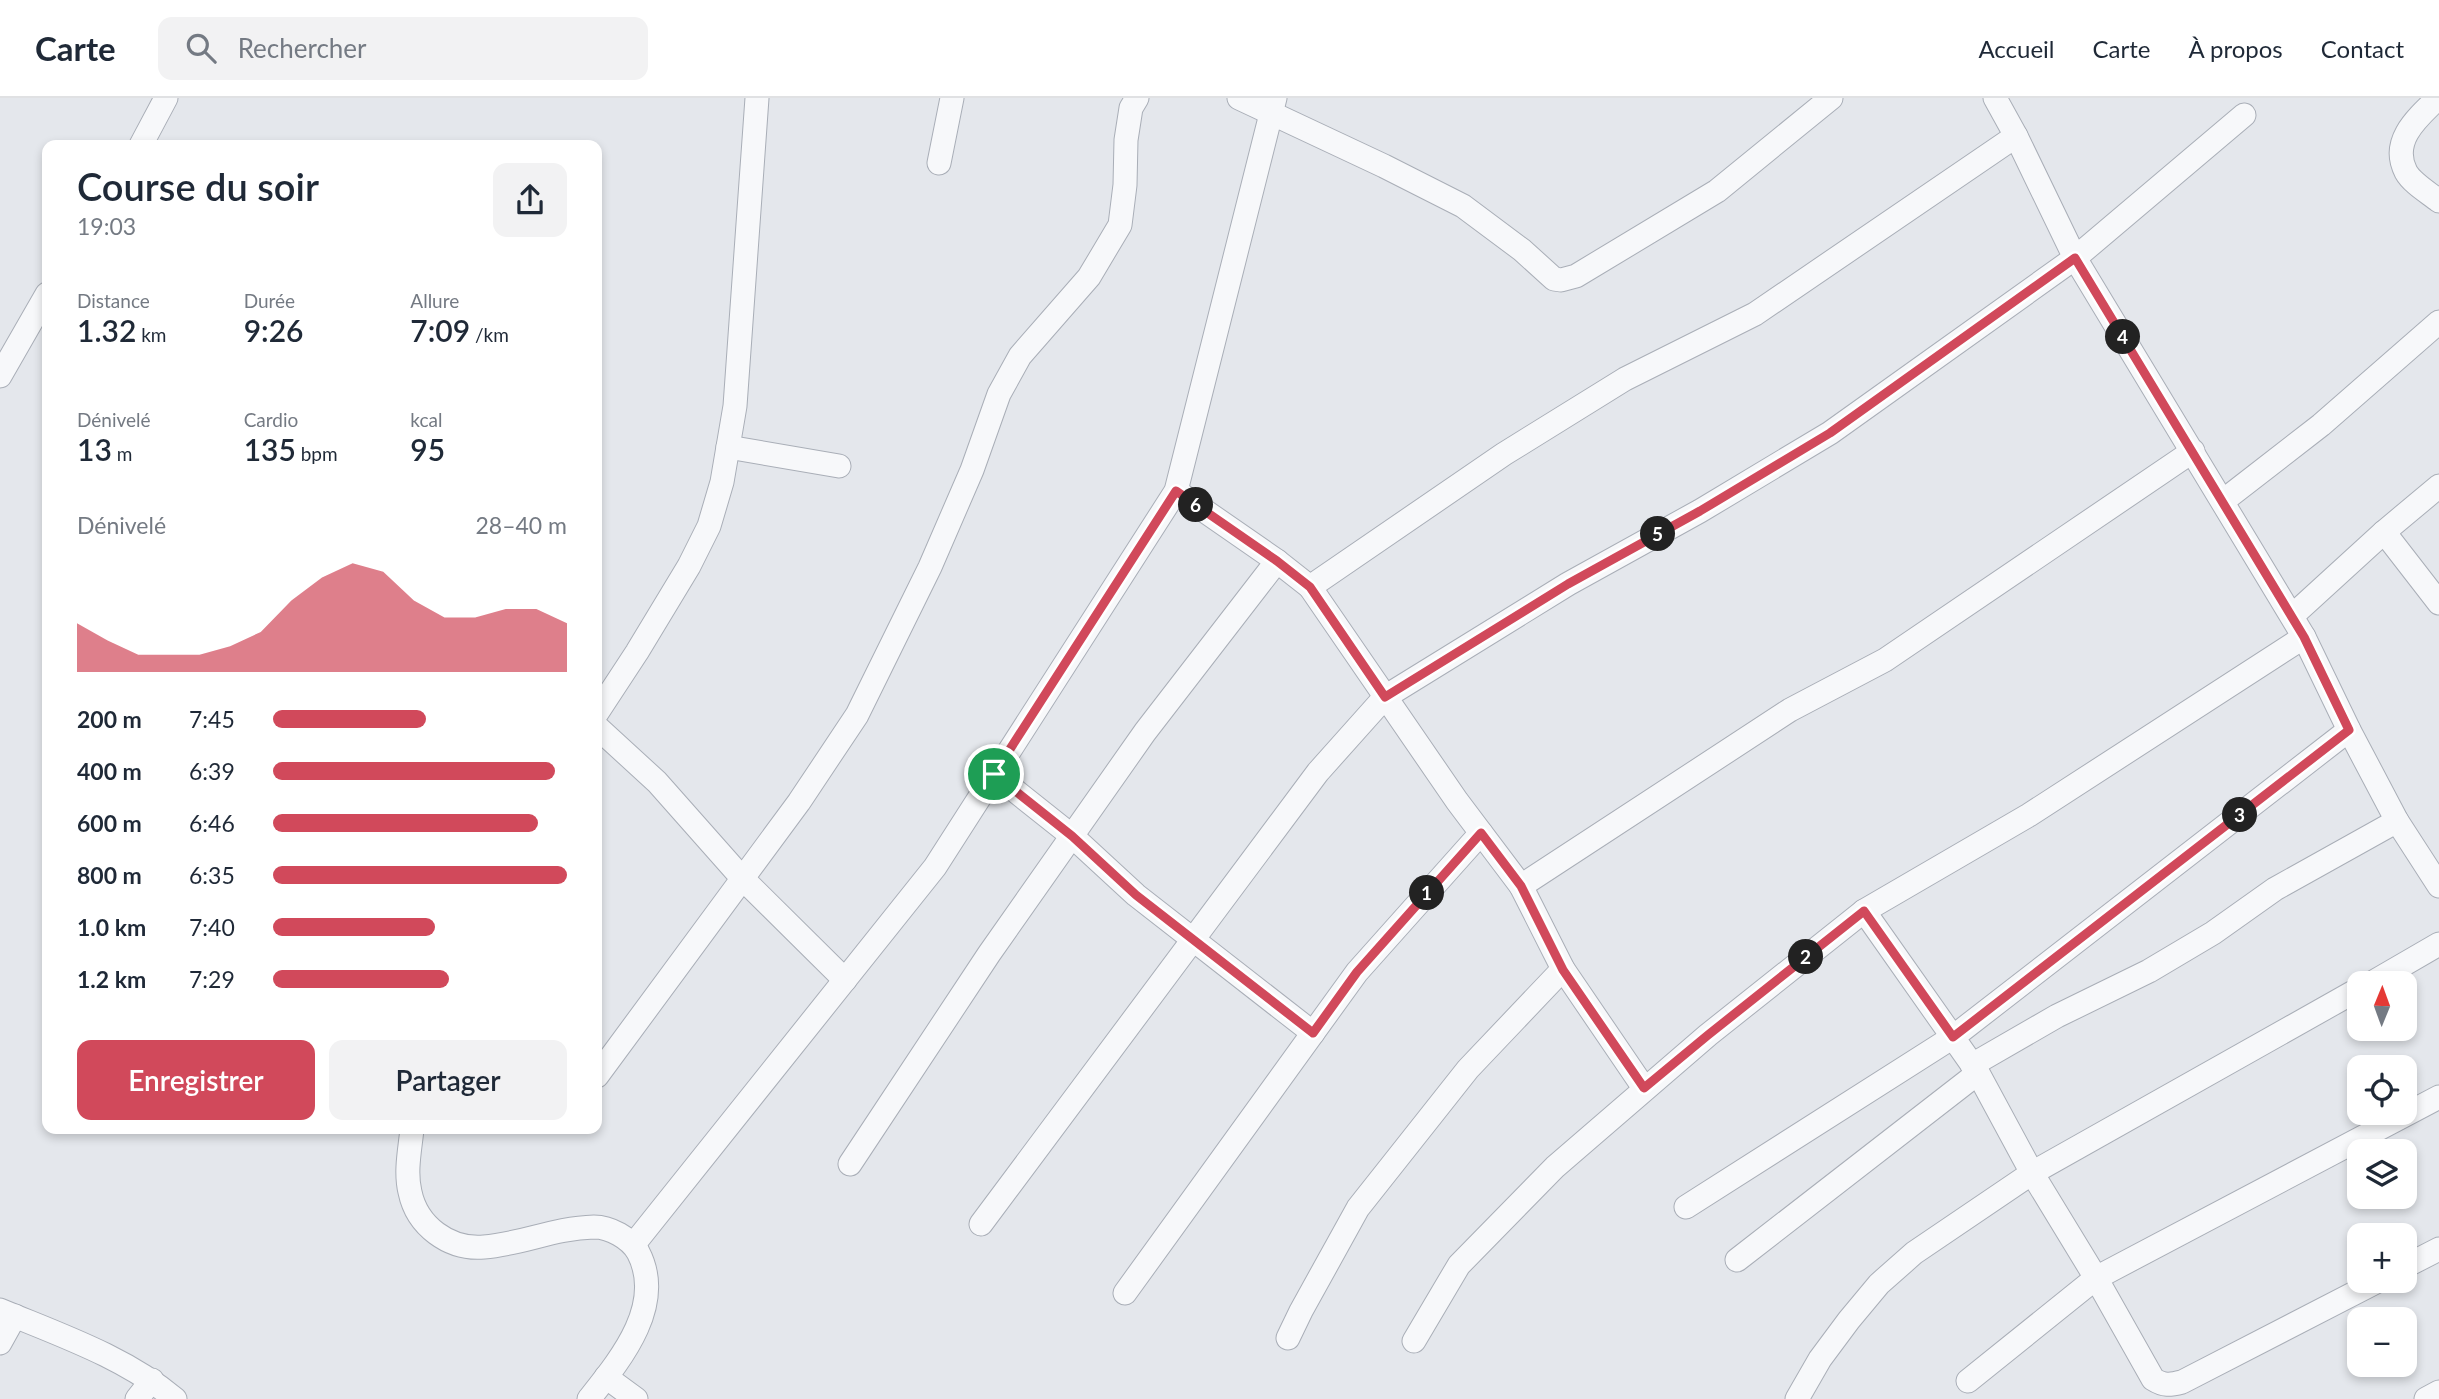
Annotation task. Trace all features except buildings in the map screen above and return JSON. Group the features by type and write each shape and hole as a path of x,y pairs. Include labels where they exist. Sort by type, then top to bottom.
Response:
{"street":[{"path":"144,140 166,98"},
{"path":"602,705 689,566 709,526 722,482 735,406 742,332 757,98"},
{"path":"939,163 951,98"},
{"path":"602,1069 799,802 857,715 930,566 972,470 999,394 1020,356 1089,277 1120,225 1125,185 1126,141 1131,108 1137,98"},
{"path":"1239,98 1274,106 1464,206 1522,250 1554,279 1561,280 1576,276 1717,191 1831,98"},
{"path":"1995,98 2075,258 2292,616 2397,821 2439,886"},
{"path":"2438,98 2418,117 2399,150 2407,174 2439,201"},
{"path":"634,1244 935,866 1176,491 1274,106"},
{"path":"981,1224 1318,772 1385,697 1568,584 1700,511 1830,433 2075,258 2244,115"},
{"path":"1310,587 1504,454 1625,379 1755,314 2016,136"},
{"path":"0,376 42,303"},
{"path":"2223,501 2321,425 2439,322"},
{"path":"728,447 839,466"},
{"path":"1521,886 1790,710 1885,660 2193,452"},
{"path":"2292,616 2439,486"},
{"path":"1176,491 1310,587 1385,697 1521,886 1563,970 1644,1088"},
{"path":"2385,532 2439,603"},
{"path":"850,1164 989,954 1145,732 1277,561"},
{"path":"1414,1341 1460,1265 1555,1167 1644,1088 1864,911 2029,815 2304,637"},
{"path":"1686,1207 1953,1037 2349,730"},
{"path":"602,732 657,782 742,878 845,979"},
{"path":"994,774 1072,836 1136,895 1313,1033"},
{"path":"1737,1260 1975,1069 2057,1016 2149,971 2213,933 2275,889 2397,821"},
{"path":"1125,1293 1357,972 1481,833"},
{"path":"1864,911 1975,1069 2032,1173 2154,1379 2161,1384 2182,1382 2355,1293"},
{"path":"2392,971 2439,944"},
{"path":"1288,1338 1358,1209 1468,1069 1563,970"},
{"path":"1797,1399 1820,1359 1880,1284 1914,1253 2032,1173 2347,996"},
{"path":"1968,1381 2096,1278 2439,1097"},
{"path":"411,1134 408,1162 409,1192 420,1219 446,1241 482,1248 560,1229 597,1227 634,1244 646,1275 646,1300 637,1331 589,1399"},
{"path":"2417,1261 2439,1250"},
{"path":"0,1343 8,1313 78,1342 152,1380 175,1399"},
{"path":"606,1377 636,1399"},
{"path":"137,1399 152,1380"},
{"path":"2426,1399 2439,1392"}],"route":[{"path":"2075,258 2304,637 2349,730 1953,1037 1864,911 1644,1088 1563,970 1521,886 1481,833 1357,972 1313,1033 1136,895 1072,836 994,774 1176,491 1310,587 1385,697 1568,584 1700,511 1830,433 2075,258"}]}
